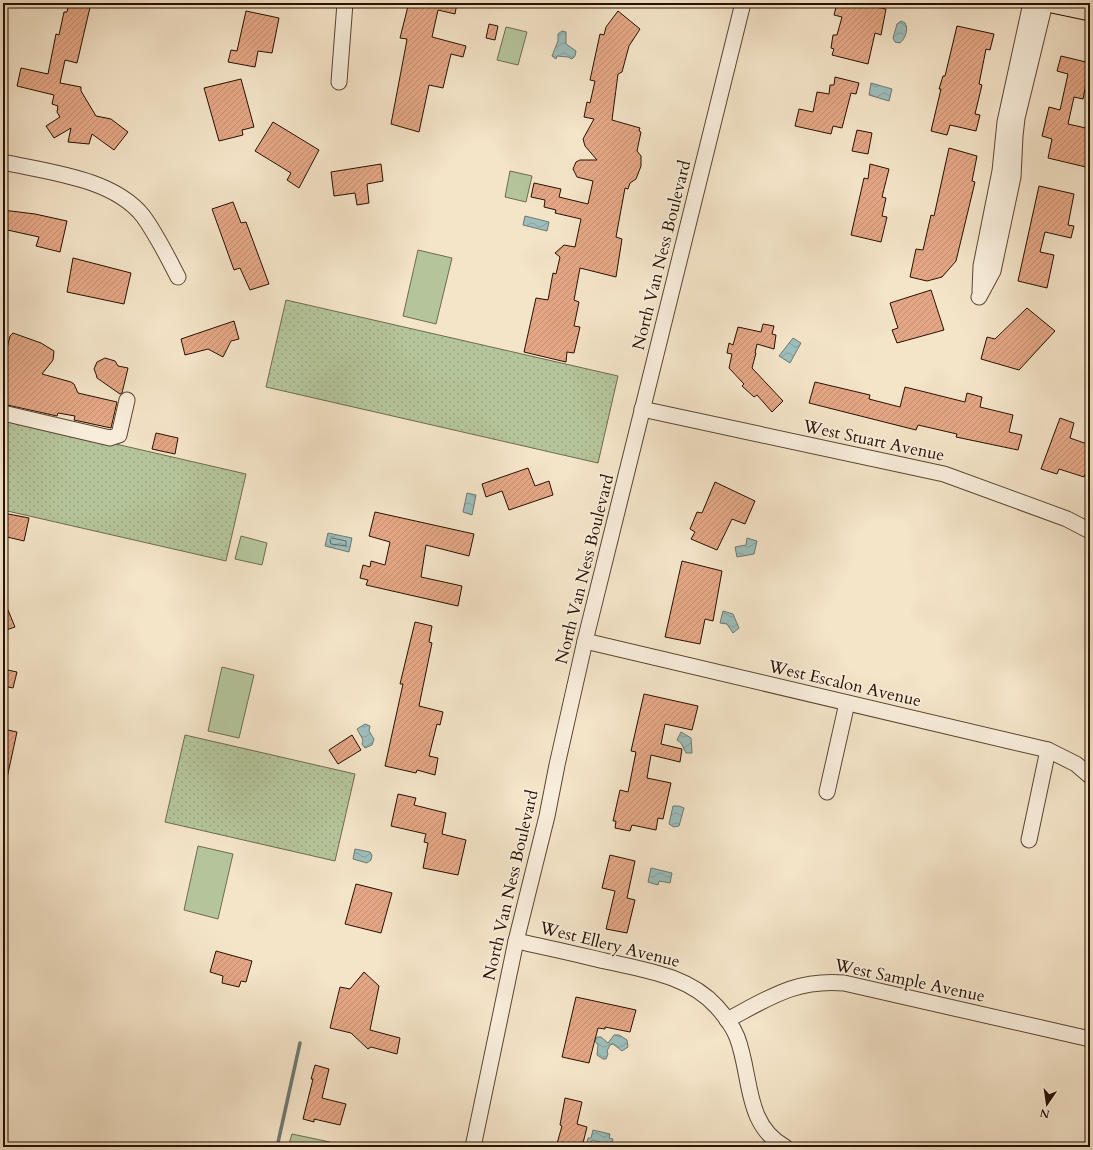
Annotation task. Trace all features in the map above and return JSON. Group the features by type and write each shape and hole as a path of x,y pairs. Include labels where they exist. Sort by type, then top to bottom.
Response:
{"main road":[{"path":"1052,3 1090,11"}],"street":[{"path":"339,82 345,3"},
{"name":"North Van Ness Boulevard","path":"473,1147 516,941 547,816 585,642 743,3"},
{"path":"1016,99 1031,3"},
{"path":"994,237 1007,172 1005,122 1016,99 1045,3"},
{"path":"3,162 98,185 120,196 142,215 157,238 178,277"},
{"path":"3,413 110,438 119,435 127,400"},
{"name":"West Stuart Avenue","path":"642,409 944,474 1066,519 1090,532"},
{"name":"West Escalon Avenue","path":"585,642 1048,750 1076,764 1090,776"},
{"path":"827,792 847,703"},
{"path":"1029,840 1048,750"},
{"name":"West Ellery Avenue","path":"516,941 661,974 675,979 703,994 717,1007 737,1037 742,1052 755,1112 760,1124 769,1135 785,1147"},
{"name":"West Sample Avenue","path":"727,1020 787,989 801,985 828,981 844,983 1090,1040"}],"green space":[{"path":"506,27 527,32 518,65 497,60"},
{"path":"510,171 532,176 526,202 505,197"},
{"path":"418,250 452,258 436,324 403,316"},
{"path":"286,300 618,376 598,463 266,387"},
{"path":"3,418 246,474 226,561 3,510"},
{"path":"241,536 267,543 262,565 235,559"},
{"path":"222,667 254,675 239,738 208,731"},
{"path":"185,735 355,774 335,861 165,822"},
{"path":"198,846 233,854 218,919 184,910"},
{"path":"292,1134 330,1142 329,1147 288,1147"}],"water":[{"path":"901,21 906,25 906,31 905,36 900,43 895,42 893,38 897,24"},
{"path":"562,31 566,32 566,44 576,51 575,56 572,59 557,56 556,59 552,56 558,41 558,34"},
{"path":"871,83 892,89 889,101 869,95"},
{"path":"525,216 549,222 547,231 523,225"},
{"path":"793,338 801,343 790,363 779,356"},
{"path":"467,493 476,495 472,515 463,512"},
{"path":"328,533 352,538 349,552 325,546"},
{"path":"747,538 757,541 754,554 737,557 735,547 746,545"},
{"path":"723,611 733,614 739,628 733,633 727,624 720,623"},
{"path":"365,724 370,726 369,731 374,739 372,745 365,748 362,744 363,740 357,729"},
{"path":"681,732 691,738 692,753 686,753 681,743 677,740"},
{"path":"673,806 684,808 679,826 674,827 669,824"},
{"path":"355,849 370,852 372,855 371,860 367,863 353,859"},
{"path":"651,868 672,873 670,883 659,881 658,885 648,882"},
{"path":"614,1035 619,1035 627,1040 628,1047 622,1051 613,1044 610,1045 607,1051 608,1054 606,1059 603,1059 597,1055 598,1045 595,1041 597,1037 601,1037 608,1043"},
{"path":"593,1130 610,1134 609,1138 613,1139 611,1147 599,1147 600,1142 592,1140 591,1143 587,1142 588,1138 591,1138"}],"building":[{"path":"69,3 91,3 77,63 65,60 60,83 81,87 81,91 96,116 111,119 128,132 114,150 92,134 89,144 68,142 71,128 54,138 46,126 60,117 57,112 58,106 52,104 54,95 17,86 21,68 48,74 56,34 59,35 64,12 67,12"},
{"path":"416,3 457,3 455,14 438,10 432,37 466,46 463,57 451,54 443,88 429,85 419,132 391,124 407,39 400,38 408,6 415,8"},
{"path":"837,3 867,3 866,5 886,9 881,35 875,33 868,64 832,55 834,49 831,48 833,35 837,35 842,17 834,15"},
{"path":"246,11 279,18 272,53 258,51 255,67 228,62 231,50 237,51"},
{"path":"618,11 640,29 629,46 622,72 618,74 612,120 640,128 639,131 641,132 637,151 641,156 641,166 636,179 630,183 628,189 625,188 616,237 622,239 616,277 580,268 574,300 579,302 574,326 580,327 574,353 567,352 566,362 524,352 536,298 548,300 553,273 556,274 560,257 555,253 564,245 575,247 581,219 555,213 556,210 544,207 545,200 531,197 534,183 561,189 559,197 588,204 593,181 577,177 573,169 576,162 580,160 597,160 585,146 583,139 594,119 584,117 587,102 590,103 595,81 590,80 600,34 604,35 606,27"},
{"path":"489,24 498,26 495,40 486,38"},
{"path":"957,26 994,34 990,50 986,49 979,84 982,85 975,114 980,115 976,131 950,125 947,135 931,131 941,89 939,89 943,76 945,76"},
{"path":"1061,56 1090,63 1090,84 1086,84 1083,99 1074,97 1068,124 1090,129 1086,155 1090,157 1090,168 1048,158 1052,139 1042,136 1049,107 1060,110 1068,74 1057,71"},
{"path":"835,77 859,83 856,94 851,93 842,128 833,126 831,134 795,126 799,109 813,112 817,92 829,94 830,85 834,85"},
{"path":"241,79 254,127 242,130 243,135 219,141 204,88"},
{"path":"273,122 319,150 299,188 287,180 291,173 255,151"},
{"path":"857,130 872,133 868,154 852,151"},
{"path":"949,148 977,156 972,181 975,182 956,261 942,277 927,281 910,277 916,249 923,250 931,215 934,216"},
{"path":"381,164 383,181 367,184 369,203 357,205 355,193 334,196 331,172"},
{"path":"870,164 889,169 882,197 886,198 882,216 887,217 881,242 851,235 864,178 868,179"},
{"path":"1039,186 1074,194 1068,225 1074,226 1071,238 1045,232 1040,252 1054,255 1047,288 1018,281"},
{"path":"233,202 241,223 246,222 269,284 250,290 240,268 234,270 212,209"},
{"path":"3,210 35,214 67,221 60,252 36,246 39,237 3,229"},
{"path":"73,258 131,273 124,304 67,292"},
{"path":"931,290 944,330 897,343 892,330 898,328 890,303"},
{"path":"1027,308 1055,331 1019,370 981,359 987,337 995,339"},
{"path":"234,321 239,339 231,341 223,357 208,349 185,355 181,339"},
{"path":"763,324 774,326 772,334 776,335 774,349 757,344 752,368 783,401 772,412 757,395 754,397 742,386 744,384 729,368 732,354 727,353 729,343 733,345 738,327 761,332"},
{"path":"13,333 41,343 54,351 53,360 42,374 71,382 74,384 78,393 117,402 111,428 74,420 75,416 58,413 57,416 3,404 3,365 10,336"},
{"path":"105,358 115,361 118,366 128,368 122,393 120,394 97,378 94,369 97,362"},
{"path":"815,382 870,395 869,399 900,407 905,387 965,402 967,393 982,397 980,407 1013,415 1009,432 1022,435 1018,450 956,437 957,434 918,425 916,430 809,403"},
{"path":"1060,418 1074,423 1070,438 1090,445 1090,462 1084,477 1059,469 1057,474 1041,469"},
{"path":"156,433 178,438 175,454 152,449"},
{"path":"528,468 535,486 549,481 553,495 509,510 502,491 486,497 482,484"},
{"path":"715,482 755,501 745,524 732,519 717,550 691,539 695,532 690,529 697,512 702,513"},
{"path":"375,512 474,534 469,556 426,545 421,577 462,586 458,606 366,585 368,580 360,578 363,565 370,567 371,561 385,565 390,542 369,536"},
{"path":"3,513 29,518 24,541 3,536"},
{"path":"682,561 722,571 713,621 705,619 700,644 665,637"},
{"path":"3,598 15,627 3,631"},
{"path":"415,622 432,626 429,642 432,643 419,706 443,712 440,725 437,724 429,756 438,758 435,775 417,770 416,773 385,766 403,684 400,684"},
{"path":"3,669 17,672 13,688 3,686"},
{"path":"644,694 698,706 692,730 665,724 661,744 682,749 680,762 651,755 647,778 671,783 663,819 658,818 656,830 632,825 630,831 615,828 616,821 613,821 620,790 628,792 636,752 631,751"},
{"path":"3,729 17,732 7,778 3,777"},
{"path":"352,735 361,750 338,764 329,750"},
{"path":"398,794 416,798 414,805 446,813 442,834 466,840 458,875 423,868 428,843 424,842 426,834 391,826"},
{"path":"610,855 635,861 627,898 635,900 627,933 606,929 615,891 602,888"},
{"path":"356,884 392,893 381,933 345,924"},
{"path":"216,951 252,961 246,982 241,981 239,987 222,983 223,976 210,972"},
{"path":"364,972 379,986 370,1030 400,1038 397,1054 371,1047 368,1049 351,1033 330,1028 340,987 350,989"},
{"path":"576,997 636,1010 630,1032 605,1027 605,1029 598,1028 589,1063 562,1057"},
{"path":"315,1065 329,1069 322,1098 346,1104 340,1125 314,1119 314,1122 303,1119"},
{"path":"565,1098 582,1102 577,1124 587,1127 582,1147 556,1147 562,1126 560,1125"}],"waterway":[{"path":"277,1147 300,1043"}]}
